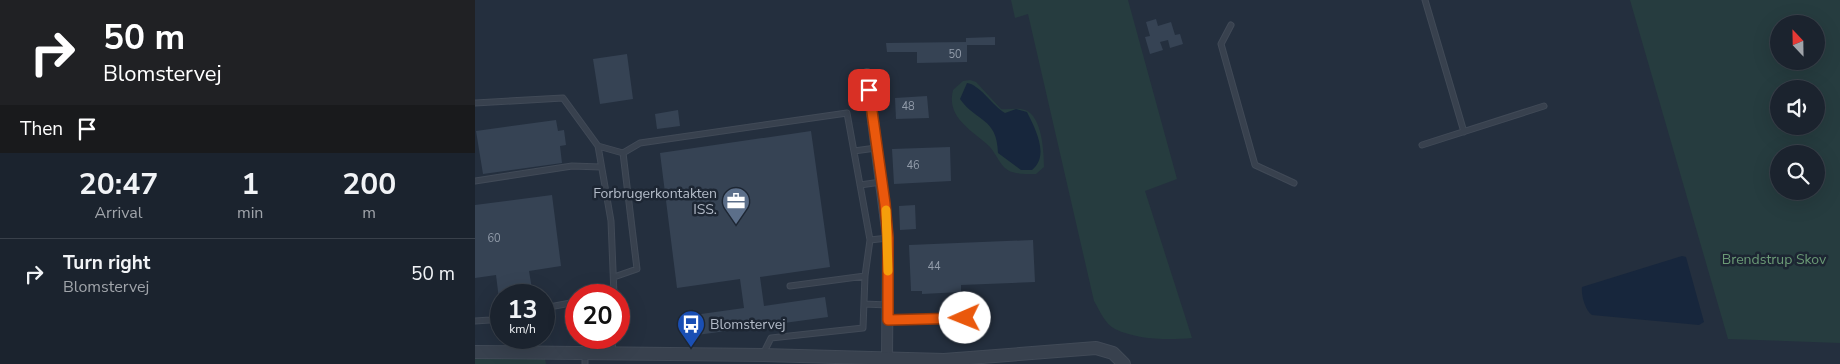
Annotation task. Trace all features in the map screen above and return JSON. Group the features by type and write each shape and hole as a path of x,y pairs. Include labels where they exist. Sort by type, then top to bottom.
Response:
{"street":[{"path":"867,74 888,238 888,361"},
{"path":"475,352 585,358 612,353 763,355 888,361 944,360 1096,348 1113,353 1124,364"}],"lane":[{"path":"1425,0 1464,132"},
{"path":"1231,25 1221,44 1255,165 1294,183"},
{"path":"475,103 563,98 598,146 611,221 614,284"},
{"path":"1422,145 1544,106"},
{"path":"598,146 623,153 639,144 847,113 870,240 865,276 863,328 771,338 763,355"},
{"path":"854,151 877,148"},
{"path":"614,277 637,269 623,153"},
{"path":"475,180 572,166 601,167"},
{"path":"860,185 882,182"},
{"path":"870,240 888,238"},
{"path":"790,286 865,276"},
{"path":"864,304 888,304"},
{"path":"888,320 965,318"},
{"path":"475,321 490,320"},
{"path":"612,349 612,353"}],"green space":[{"path":"1011,0 1128,0 1177,179 1145,191 1192,338 1153,338 1124,333 1108,324 1094,301 1028,14 1015,18"},
{"name":"Brendstrup Skov","path":"1630,0 1840,0 1840,343 1728,339"},
{"path":"970,80 976,82 1001,109 1025,110 1035,119 1041,135 1044,167 1036,174 1018,173 1008,170 992,149 968,129 957,116 953,108 953,90 963,81"},
{"path":"475,359 545,359 546,364 475,364"}],"water":[{"path":"967,83 976,87 1005,113 1016,109 1027,112 1037,134 1040,150 1040,157 1032,170 1021,170 998,153 997,141 990,126 960,99"},
{"path":"1682,256 1686,257 1704,322 1699,325 1592,315 1587,310 1582,287"}],"building":[{"path":"1156,19 1158,26 1171,22 1175,35 1180,34 1183,44 1170,48 1168,40 1160,42 1163,50 1150,54 1145,37 1150,36 1146,22"},
{"path":"995,37 995,45 967,45 967,62 917,63 917,52 887,52 886,43 966,42 966,38"},
{"path":"627,54 633,99 600,104 593,59"},
{"path":"927,96 929,118 896,119 895,98"},
{"path":"678,110 680,126 657,129 655,114"},
{"path":"556,120 558,131 564,130 566,145 560,146 562,163 483,174 476,131"},
{"path":"811,131 830,267 760,277 764,306 825,297 828,317 697,335 694,315 744,308 740,279 677,288 660,153"},
{"path":"950,147 951,181 894,184 892,149"},
{"path":"552,195 561,266 529,271 531,284 497,284 496,275 475,278 475,205"},
{"path":"915,205 916,229 900,230 899,206"},
{"path":"1033,240 1035,282 961,285 961,292 922,294 922,291 911,291 909,245"}],"slow traffic":[{"path":"886,210 888,271"}],"place":[{"name":"Forbrugerkontakten ISS.","path":"736,225"},
{"name":"Blomstervej","path":"691,348"}],"route":[{"path":"869,90 888,238 888,320 965,318"}]}
